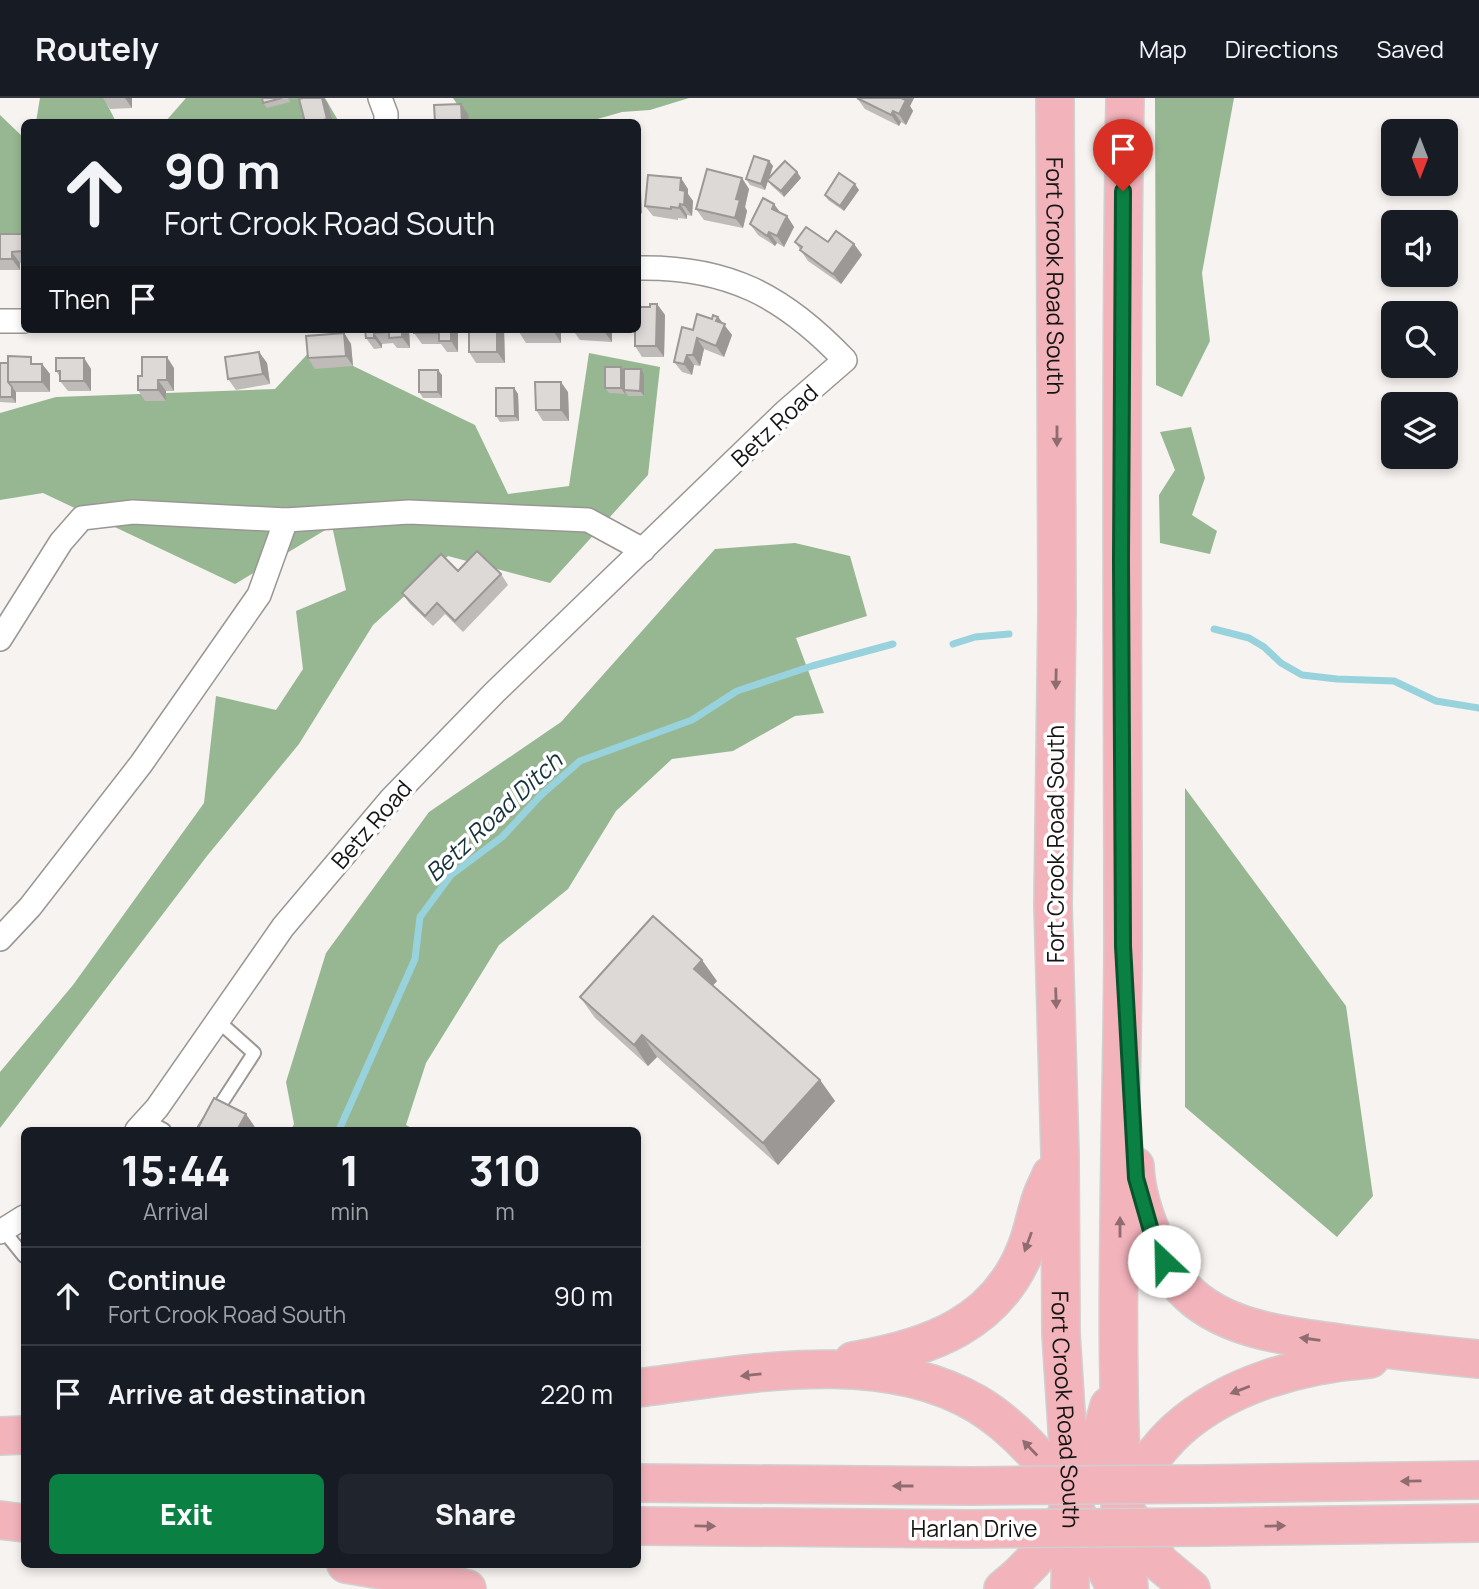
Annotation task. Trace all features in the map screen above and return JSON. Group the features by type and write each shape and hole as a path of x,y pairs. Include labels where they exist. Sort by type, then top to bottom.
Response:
{"main road":[{"name":"Fort Crook Road South","path":"1055,98 1057,610 1053,905 1063,1388 1072,1506 1070,1589"},
{"path":"1112,98 1123,214"},
{"path":"1125,98 1121,560 1123,946 1119,1332 1121,1505 1129,1589"},
{"path":"1123,946 1136,1178 1152,1234 1164,1261 1182,1288 1206,1308 1268,1333 1479,1359"},
{"path":"641,1388 802,1370 890,1355 918,1347 960,1328 987,1307 1009,1280 1027,1248 1038,1205 1060,1155"},
{"path":"1003,1589 1054,1537 1093,1463 1109,1407 1119,1332"},
{"path":"1084,1589 1090,1567 1121,1505 1154,1455 1175,1431 1204,1409 1233,1392 1312,1368 1352,1360 1427,1354"},
{"path":"802,1370 850,1370 925,1382 978,1404 1004,1423 1050,1470 1098,1552 1116,1589"},
{"path":"1063,1388 1093,1463 1160,1563 1191,1589"},
{"path":"0,1436 21,1435"},
{"path":"0,1455 21,1455"},
{"name":"Harlan Drive","path":"641,1483 971,1486 1479,1480"},
{"path":"0,1498 21,1499"},
{"path":"0,1520 21,1523"},
{"name":"Harlan Drive","path":"641,1525 971,1529 1479,1523"},
{"path":"370,1568 467,1589"}],"street":[{"path":"380,98 386,119"},
{"name":"Betz Road","path":"149,1127 217,1020 283,928 392,798 495,692 785,412 845,360 819,332 798,316 769,297 734,281 710,273 666,267 641,268"},
{"path":"0,321 21,321"},
{"path":"0,639 7,616 82,518 134,512 286,520 409,512 588,520 643,550"},
{"path":"0,939 30,907 141,764 259,595 286,520"},
{"path":"2,1231 21,1219"}],"lane":[{"path":"206,1127 254,1053 217,1020"},
{"path":"2,1231 21,1253"}],"green space":[{"path":"40,98 104,98 114,119 36,119"},
{"path":"186,98 325,98 337,119 168,119"},
{"path":"453,98 689,98 650,110 622,112 598,119 467,119"},
{"path":"1155,98 1234,98 1202,273 1210,341 1182,397 1156,385"},
{"path":"0,115 21,135 21,236 0,233"},
{"path":"314,347 475,425 508,494 569,486 589,353 660,367 648,475 550,583 448,556 373,625 299,744 207,856 0,1128 0,1072 73,985 204,803 216,696 276,710 303,669 296,611 346,590 332,526 235,584 43,493 0,500 0,413 56,397 275,389"},
{"path":"1191,427 1205,478 1192,515 1217,531 1210,554 1160,543 1159,495 1175,470 1160,432"},
{"path":"795,543 850,556 867,616 796,638 824,713 795,716 733,751 672,759 616,811 568,889 499,945 426,1063 406,1125 410,1127 292,1127 286,1082 326,953 429,812 561,722 715,549"},
{"path":"1185,788 1346,1006 1373,1196 1337,1237 1185,1107"}],"building":[{"path":"262,98 282,98 263,103"},
{"path":"322,98 327,119 304,119 299,99"},
{"path":"857,98 906,100 899,114 893,111 891,115"},
{"path":"461,104 462,119 435,119 434,105"},
{"path":"754,156 769,161 761,184 746,179"},
{"path":"785,161 797,172 781,191 767,180"},
{"path":"707,169 742,178 736,199 740,200 735,218 696,209"},
{"path":"839,173 855,184 840,206 825,195"},
{"path":"648,175 681,178 680,190 685,191 684,205 680,204 679,208 671,209 645,206"},
{"path":"763,198 774,204 772,209 787,216 777,236 769,232 767,236 750,224"},
{"path":"806,227 828,242 836,231 854,244 833,274 800,250 802,247 795,242"},
{"path":"0,234 21,234 21,251 12,252 12,259 0,259"},
{"path":"650,304 657,304 656,346 635,346 635,333 641,333 641,307 650,307"},
{"path":"697,314 712,319 713,315 718,317 716,321 725,324 716,346 697,338 693,355 687,355 684,364 674,362 682,327 693,330"},
{"path":"344,333 346,356 308,358 306,336"},
{"path":"365,333 374,333 374,338 366,338"},
{"path":"389,333 402,333 402,337 389,338"},
{"path":"439,333 451,333 451,341 439,341"},
{"path":"469,333 497,333 497,352 469,352"},
{"path":"259,352 263,374 228,379 225,357"},
{"path":"8,356 31,357 31,364 42,364 42,382 8,382"},
{"path":"142,357 167,357 167,380 158,380 158,390 138,390 138,376 142,376"},
{"path":"56,358 84,358 84,381 60,381 60,371 56,371"},
{"path":"0,363 8,363 8,382 12,387 12,397 0,397"},
{"path":"605,367 621,367 621,388 605,388"},
{"path":"624,369 641,369 640,391 624,390"},
{"path":"419,370 438,370 438,392 419,392"},
{"path":"535,382 561,382 561,410 536,410"},
{"path":"496,388 514,388 515,416 496,416"},
{"path":"477,551 501,574 455,621 437,603 425,616 402,593 441,554 458,571"},
{"path":"653,916 702,960 694,969 820,1080 763,1143 642,1035 634,1045 580,997"},
{"path":"214,1098 246,1114 239,1127 199,1127"}],"waterway":[{"name":"Betz Road Ditch","path":"1214,629 1249,638 1264,647 1281,663 1302,675 1394,681 1436,701 1479,708"},
{"name":"Betz Road Ditch","path":"953,644 975,637 1009,634"},
{"name":"Betz Road Ditch","path":"340,1127 415,959 420,917 451,875 502,837 541,795 580,761 692,720 737,691 812,666 893,644"}],"route":[{"path":"1123,191 1123,946 1136,1178 1152,1234 1164,1261"}]}
